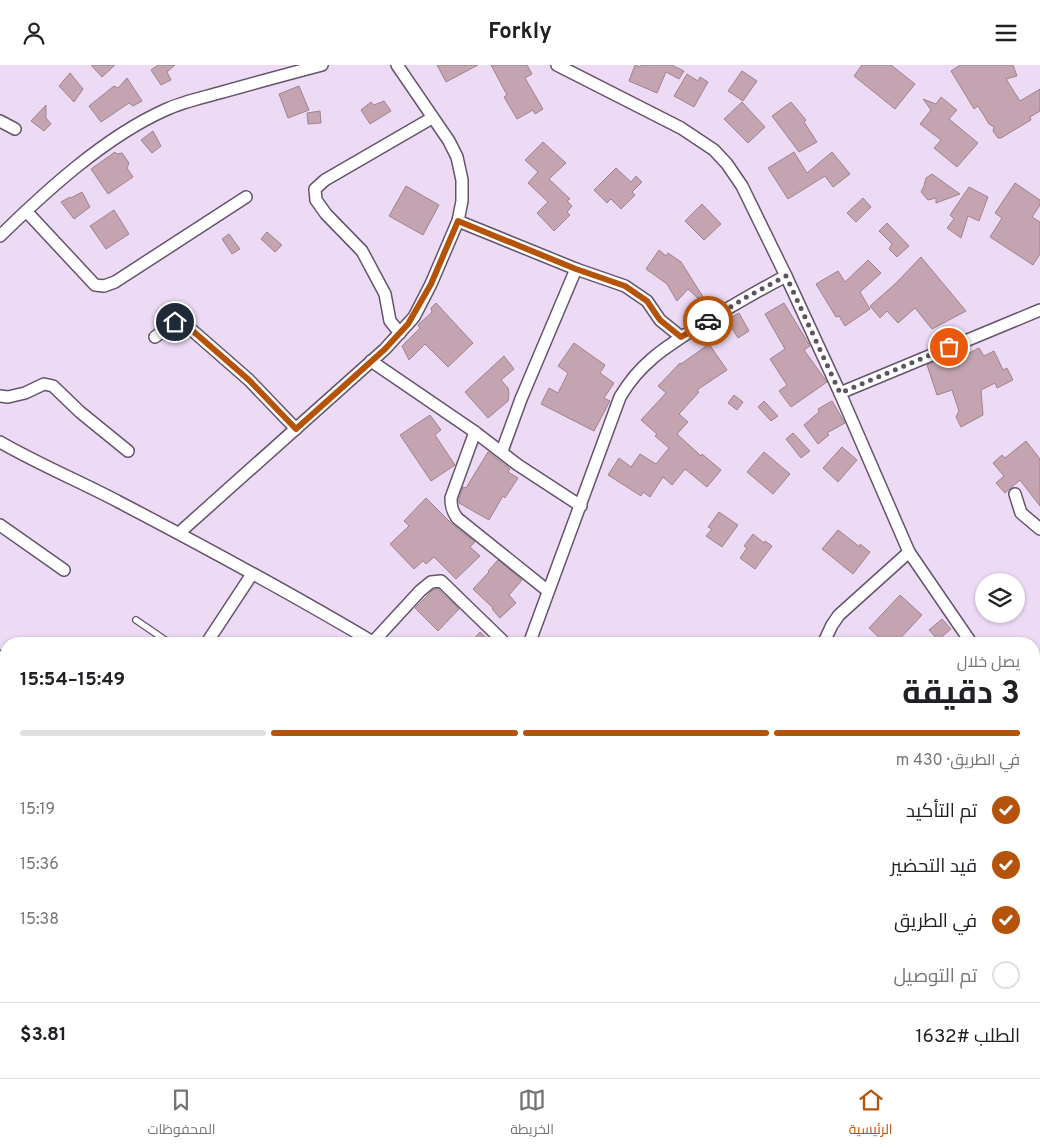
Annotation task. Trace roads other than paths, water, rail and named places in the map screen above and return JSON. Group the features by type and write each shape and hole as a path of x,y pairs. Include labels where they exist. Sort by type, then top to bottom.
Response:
{"street":[{"path":"0,237 26,211 74,169 129,130 166,109 322,65"},
{"path":"179,533 385,349 414,317 431,284 458,221 462,201 462,180 458,157 449,141 397,65"},
{"path":"557,65 681,128 714,150 727,164 742,186 786,276 910,552 967,637"},
{"path":"400,333 390,321 385,294 362,251 326,214 316,200 315,189 325,180 432,118"},
{"path":"0,121 15,129"},
{"path":"26,211 95,285 104,286 115,282 246,197"},
{"path":"458,221 576,269 607,279 637,293 647,301 660,320 681,337"},
{"path":"502,451 521,399 576,269"},
{"path":"532,637 620,397 628,383 651,358 681,337 745,298 786,276"},
{"path":"840,393 1040,310"},
{"path":"155,337 175,322 186,325 249,380 296,429"},
{"path":"371,361 502,451 518,465 581,506"},
{"path":"0,396 8,397 25,393 44,384 53,386 80,412 128,451"},
{"path":"476,433 451,498 453,512 456,518 548,591"},
{"path":"0,442 32,461 74,478 179,533 363,637"},
{"path":"1015,494 1021,513 1040,529"},
{"path":"0,525 64,570"},
{"path":"826,637 839,615 910,552"},
{"path":"211,637 252,574"},
{"path":"379,637 420,591 431,583 441,581 499,637"}],"lane":[{"path":"136,620 161,637"}]}
